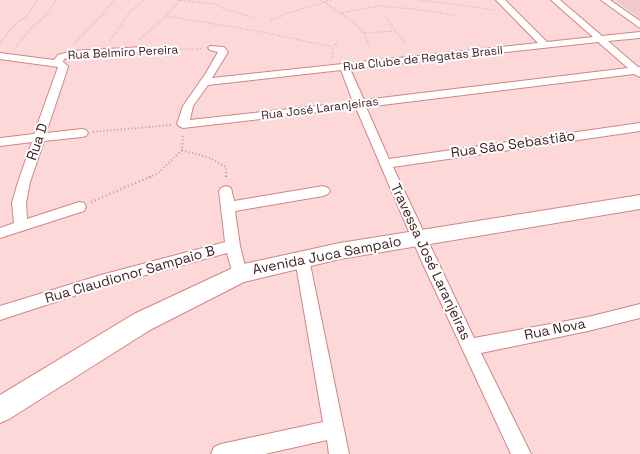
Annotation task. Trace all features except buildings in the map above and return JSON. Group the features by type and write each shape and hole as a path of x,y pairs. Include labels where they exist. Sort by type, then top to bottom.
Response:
{"main road":[{"name":"Avenida Juca Sampaio","path":"0,410 142,322 239,274 340,251 640,202"}],"street":[{"path":"500,0 546,46"},
{"path":"555,0 639,72"},
{"path":"605,0 640,25"},
{"name":"Rua Clube de Regatas Brasil","path":"205,82 640,35"},
{"name":"Rua Belmiro Pereira","path":"3,57 59,60 72,54 144,50"},
{"path":"183,124 188,106 205,82 218,50"},
{"name":"Rua D","path":"22,226 19,203 24,182 62,70 63,66 59,60"},
{"name":"Travessa José Laranjeiras","path":"345,68 359,104 418,238 521,454"},
{"name":"Rua José Laranjeiras","path":"183,124 639,72"},
{"name":"Rua São Sebastião","path":"386,164 640,126"},
{"path":"0,142 82,133"},
{"path":"226,191 233,246"},
{"path":"228,207 323,191"},
{"path":"0,233 79,207"},
{"name":"Rua Claudionor Sampaio B","path":"0,313 102,281 233,246 239,274"},
{"path":"302,259 333,429 339,454"},
{"name":"Rua Nova","path":"470,347 588,324 640,311"},
{"path":"221,454 333,429"}],"path":[{"path":"0,44 12,26 29,14 37,0"},
{"path":"3,57 22,37 51,13 56,0"},
{"path":"59,60 105,12 114,0"},
{"path":"102,52 130,13 144,0"},
{"path":"134,50 143,35 166,16 179,0 216,4 225,9 252,17"},
{"path":"321,0 353,22 364,32 369,46"},
{"path":"271,21 285,14 331,0"},
{"path":"420,0 473,8 511,10"},
{"path":"340,13 379,6 423,10 458,16"},
{"path":"166,16 257,31 333,47"},
{"path":"386,18 405,43"},
{"path":"364,32 395,31"},
{"path":"332,69 333,47 337,42"},
{"name":"Rua Belmiro Pereira","path":"144,50 218,50"},
{"path":"79,207 157,174 182,150 183,124 82,133"},
{"path":"182,150 210,158 226,167 226,191"}],"shaded area":[{"path":"615,0 640,0 640,18"}]}
